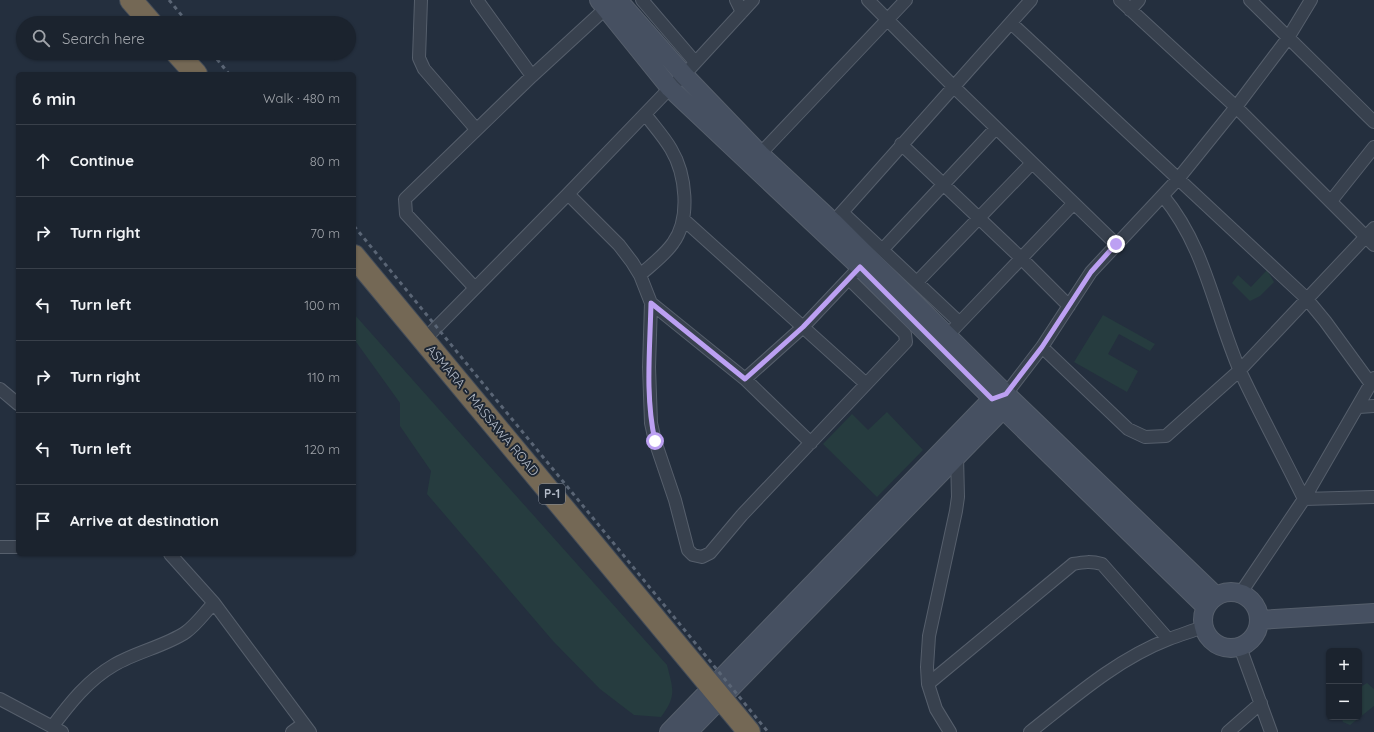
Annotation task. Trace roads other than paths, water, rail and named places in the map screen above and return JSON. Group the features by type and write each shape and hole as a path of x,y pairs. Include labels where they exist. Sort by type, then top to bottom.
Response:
{"highway":[{"path":"131,0 145,16"},
{"path":"183,60 194,72"},
{"name":"ASMARA - MASSAWA ROAD","path":"356,258 425,339 749,732"}],"main road":[{"path":"607,3 690,68 760,154 833,222 953,329 1000,400"},
{"path":"607,3 670,88 833,222 854,273 1000,400 1211,602"},
{"path":"669,732 717,693 957,456 1000,400"},
{"path":"688,732 717,693 1000,400"},
{"path":"1224,593 1240,594 1254,604 1259,620 1254,636 1248,643 1240,647 1222,647 1213,643 1207,636 1202,620 1211,602 1224,593"},
{"path":"1259,620 1374,612"}],"street":[{"path":"421,0 419,58 424,69 476,129"},
{"path":"477,0 532,76"},
{"path":"642,0 690,68"},
{"path":"736,0 742,12"},
{"path":"425,339 690,68 753,0"},
{"path":"868,0 953,86 1073,204 1116,244"},
{"path":"760,154 906,0"},
{"path":"1031,0 833,222 883,249 917,282 953,329 1022,259 1073,204"},
{"path":"1042,347 1128,430 1145,437 1166,436 1240,370 1306,298 1371,236 1331,201 1236,107 1120,0"},
{"path":"1130,10 1140,0"},
{"path":"1250,0 1374,122"},
{"path":"1000,400 1042,347 1091,272 1178,179 1236,107 1288,38 1311,0"},
{"path":"475,288 406,214 404,207 405,199 607,3"},
{"path":"1010,23 1306,298 1373,381 1304,499 1240,594"},
{"path":"640,275 673,244 680,231 683,219 682,182 678,166 671,150 645,114"},
{"path":"883,249 996,128"},
{"path":"902,144 1069,306"},
{"path":"1331,201 1374,147"},
{"path":"917,282 1032,163"},
{"path":"568,194 619,245 640,275 651,303 649,367 651,423 655,441 675,500 688,550 693,555 702,557 710,553 742,514 811,443 865,383 906,342 907,338 854,273 803,327 745,379"},
{"path":"1163,196 1186,227 1206,276 1240,370 1304,499"},
{"path":"683,219 865,383"},
{"path":"651,303 745,379 811,443"},
{"path":"0,389 16,402"},
{"path":"1359,407 1374,406"},
{"path":"950,732 936,709 928,684 929,636 956,511 958,496 957,456"},
{"path":"1304,499 1374,496"},
{"path":"0,547 16,547"},
{"path":"172,556 214,604 306,728 292,732"},
{"path":"928,684 1073,564 1083,562 1092,561 1102,564 1168,639"},
{"path":"0,699 57,729 73,699 91,682 120,662 186,632 214,604"},
{"path":"1030,732 1092,684 1120,665 1168,639 1203,627"},
{"path":"1240,647 1271,732"},
{"path":"1228,732 1261,703"}],"railway":[{"path":"169,0 182,16"},
{"path":"218,60 227,72"},
{"path":"356,228 768,732"}]}
